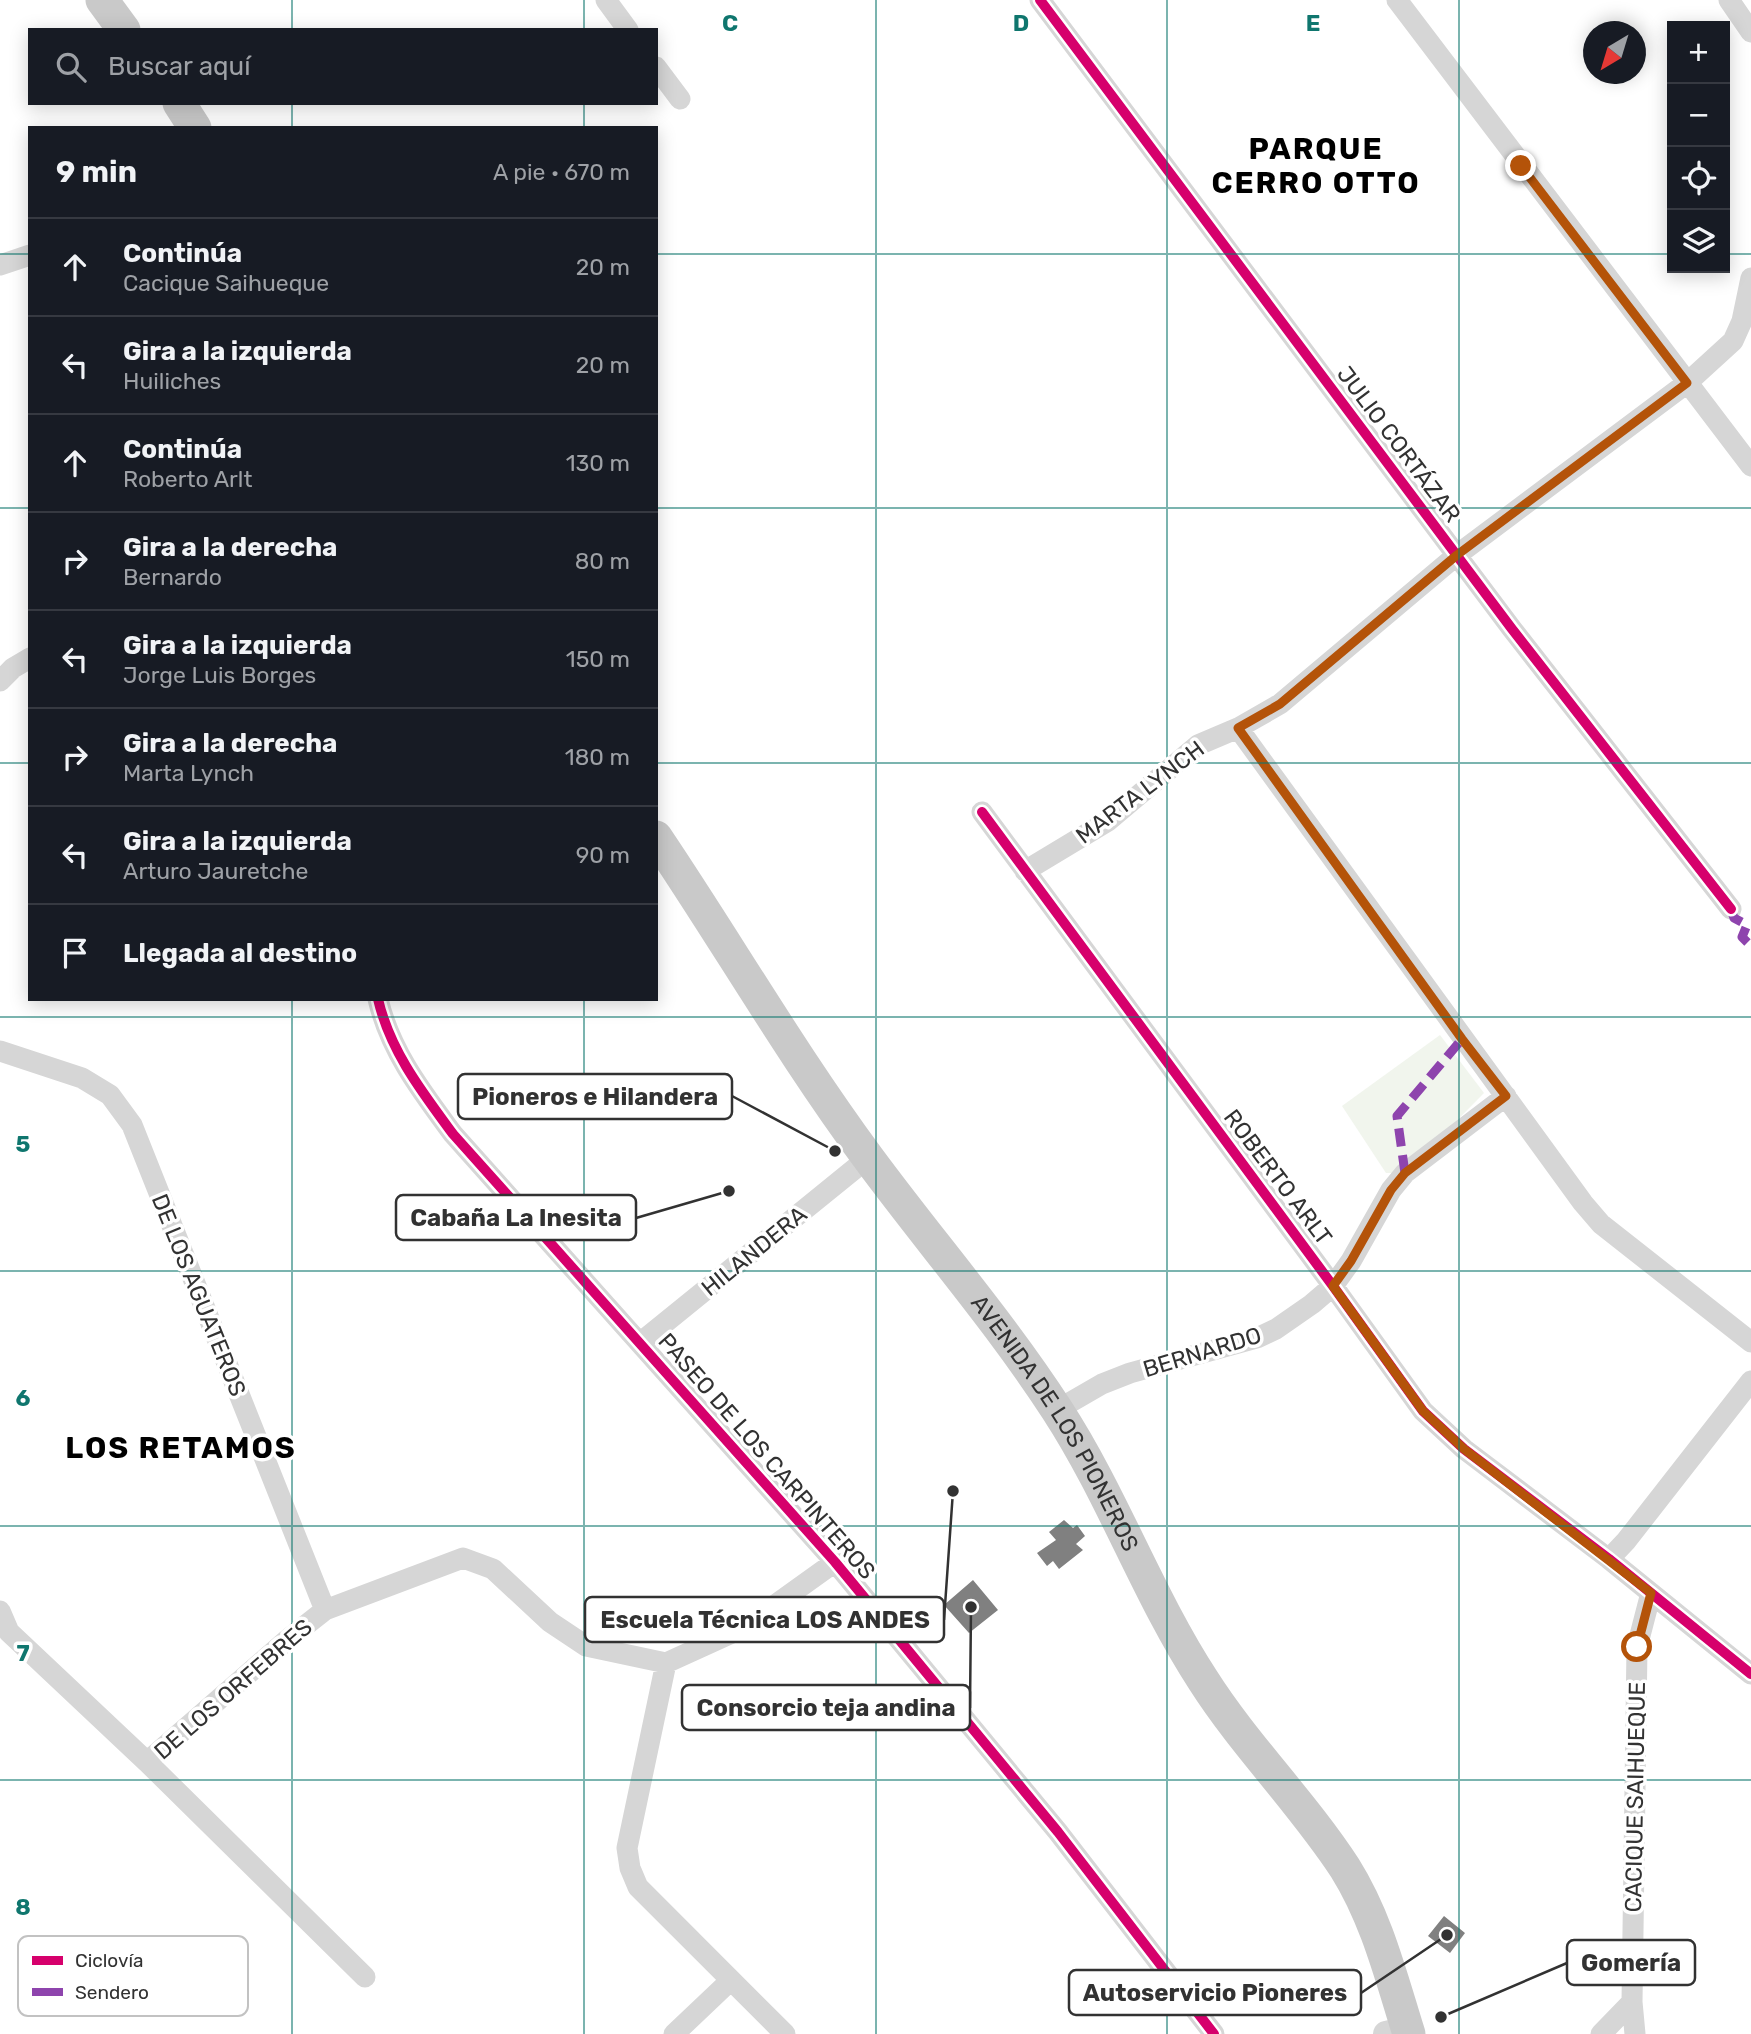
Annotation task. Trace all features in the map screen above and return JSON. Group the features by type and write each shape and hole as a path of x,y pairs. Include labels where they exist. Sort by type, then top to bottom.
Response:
{"main road":[{"path":"102,0 123,28"},
{"path":"180,105 194,126"},
{"name":"AVENIDA DE LOS PIONEROS","path":"658,840 800,1062 868,1158 1015,1349 1057,1410 1092,1468 1166,1618 1201,1679 1233,1725 1345,1868 1369,1911 1390,1970 1401,2032"}],"street":[{"path":"606,0 627,28"},
{"name":"JULIO CORTÁZAR","path":"1040,0 1457,555 1731,909"},
{"path":"1397,0 1751,467"},
{"path":"1729,0 1751,32"},
{"path":"658,70 680,99"},
{"path":"0,265 28,257"},
{"name":"MARTA LYNCH","path":"1025,871 1108,821 1198,746 1238,728 1280,704 1457,555 1687,383 1733,341 1742,321 1751,278"},
{"path":"0,681 13,668 28,659"},
{"path":"1238,728 1462,1039 1601,1224 1751,1342"},
{"name":"ROBERTO ARLT","path":"982,813 1423,1411 1464,1449 1609,1559 1751,1674"},
{"name":"PASEO DE LOS CARPINTEROS","path":"379,1001 392,1041 413,1081 453,1134 835,1562 1058,1832 1214,2034"},
{"name":"DE LOS AGUATEROS","path":"0,1051 82,1078 110,1095 132,1125 325,1611"},
{"name":"BERNARDO","path":"1057,1410 1102,1384 1130,1373 1257,1338 1276,1329 1312,1304 1333,1286 1351,1261 1391,1190 1405,1173 1506,1096"},
{"name":"HILANDERA","path":"640,1343 868,1158"},
{"path":"1609,1559 1751,1381"},
{"name":"DE LOS ORFEBRES","path":"147,1762 287,1640 325,1611 463,1558 493,1569 551,1622 586,1646 666,1663"},
{"path":"785,2034 638,1887 630,1868 627,1848 666,1663 743,1628 835,1562"},
{"name":"CACIQUE SAIHUEQUE","path":"1635,2034 1632,2002 1637,1647 1651,1593"},
{"path":"0,1611 5,1638 147,1762 365,1977"},
{"path":"674,2034 731,1980"},
{"path":"1601,2034 1632,2002"}],"shaded area":[{"path":"1440,1035 1484,1093 1405,1173 1386,1173 1342,1106"}],"building":[{"path":"1064,1520 1073,1528 1077,1525 1085,1536 1076,1544 1083,1550 1059,1569 1053,1561 1047,1566 1037,1553 1056,1540 1049,1532"},
{"path":"973,1580 998,1610 969,1633 944,1605"},
{"path":"1444,1916 1465,1933 1450,1953 1428,1936"}],"marked path":[{"path":"1731,909 1734,918 1747,925 1742,937 1751,946"},
{"path":"1405,1173 1397,1116 1462,1039"}],"cycle path":[{"path":"1040,0 1512,629 1731,909"},
{"path":"982,812 1423,1411 1464,1449 1609,1559 1751,1674"},
{"path":"379,1001 390,1036 399,1053 419,1087 453,1134 835,1562 1058,1832 1214,2034"}],"place":[{"name":"Pioneros e Hilandera","path":"835,1151"},
{"name":"Cabaña La Inesita","path":"729,1191"},
{"name":"Escuela Técnica LOS ANDES","path":"953,1491"},
{"name":"Consorcio teja andina","path":"971,1607"},
{"name":"Autoservicio Pioneres","path":"1447,1935"},
{"name":"Gomería","path":"1441,2017"}],"district":[{"name":"PARQUE CERRO OTTO","path":"1316,166"},
{"name":"LOS RETAMOS","path":"181,1448"}],"route":[{"path":"1521,166 1687,383 1457,555 1280,704 1238,728 1506,1096 1405,1173 1391,1190 1351,1261 1333,1286 1423,1411 1464,1449 1651,1593 1637,1647"}]}
